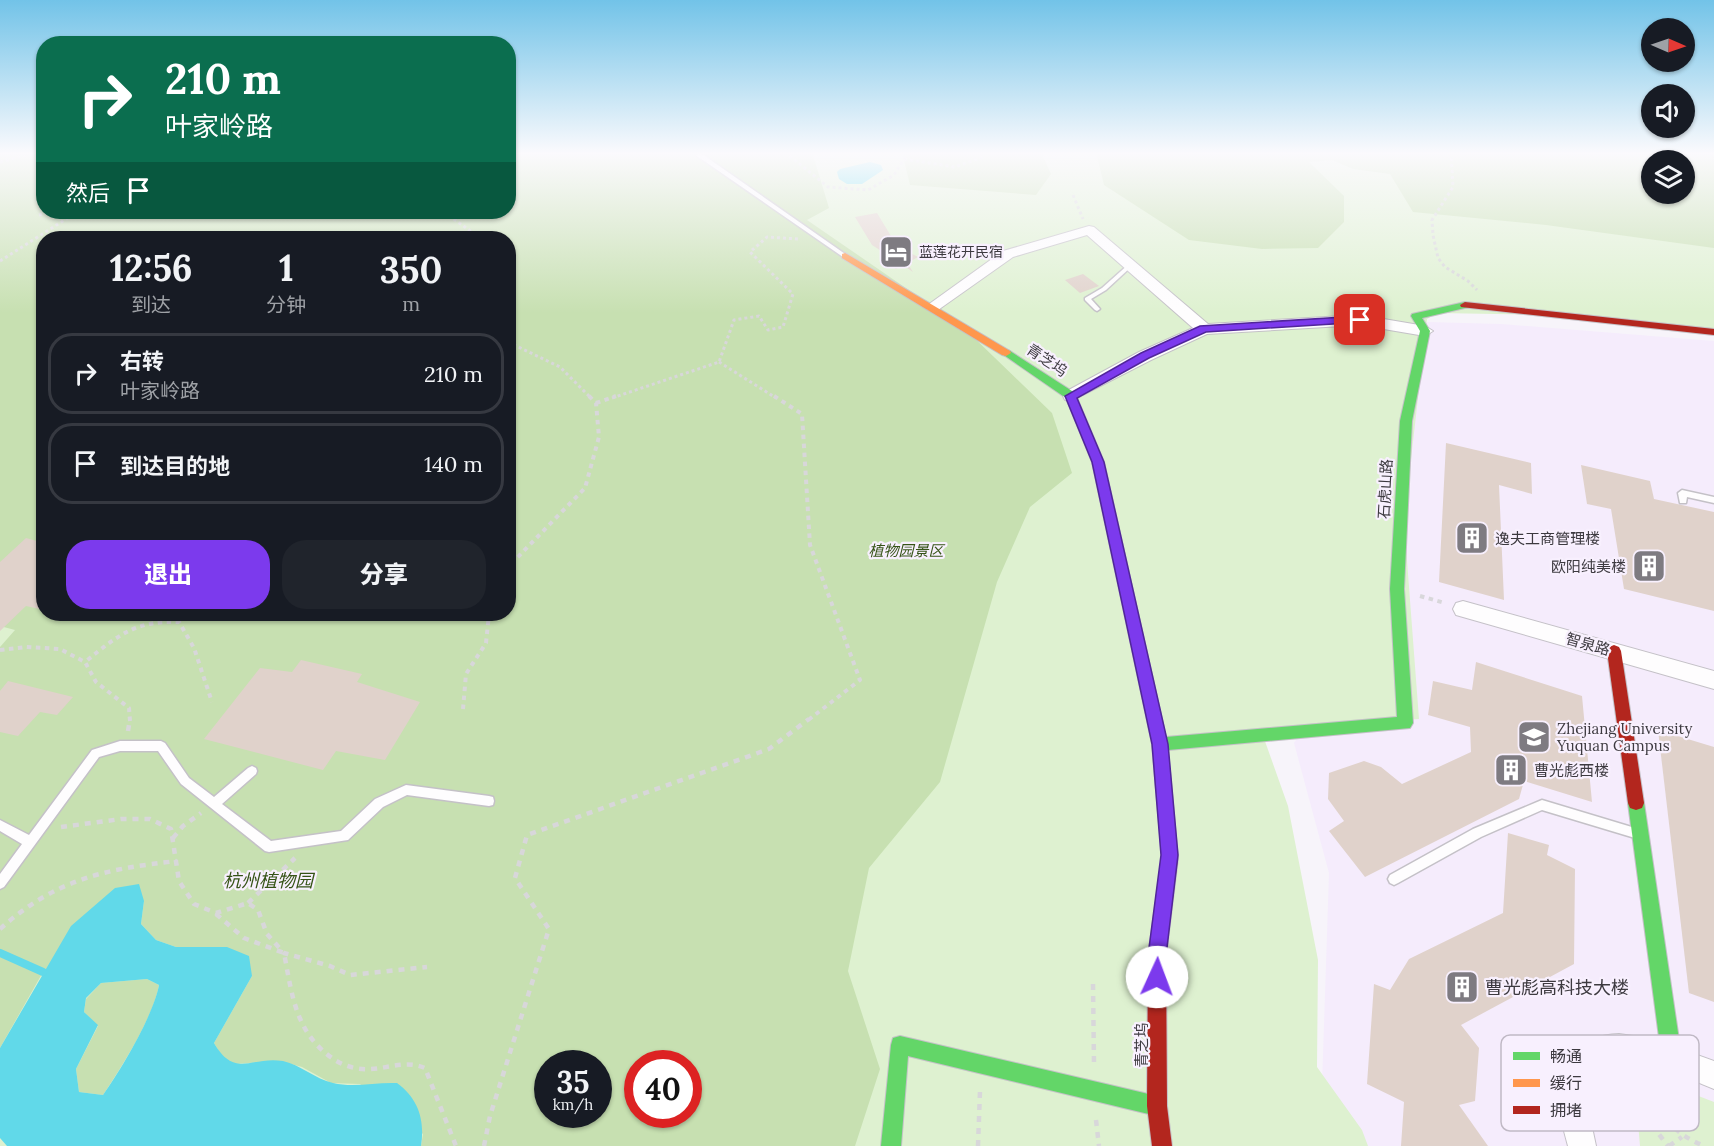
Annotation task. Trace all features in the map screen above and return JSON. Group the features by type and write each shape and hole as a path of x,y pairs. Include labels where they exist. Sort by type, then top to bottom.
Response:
{"street":[{"path":"933,307 1008,254 1089,230 1204,329"},
{"name":"青芝坞","path":"845,256 1038,372 1071,396 1098,462 1160,744 1170,855 1157,956 1157,1106 1162,1146"},
{"name":"石虎山路","path":"1160,744 1405,723 1396,589 1406,421 1425,331 1416,316 1467,305 1714,332"},
{"path":"1071,396 1145,356 1204,329 1360,320 1425,331"},
{"name":"智泉路","path":"1463,609 1714,680"},
{"path":"1614,651 1640,834 1661,1035"},
{"path":"891,1146 900,1045 1157,1106"},
{"path":"1699,1070 1714,1075"},
{"path":"1579,1131 1582,1146"}],"lane":[{"path":"774,205 826,240 845,256"},
{"path":"1096,309 1087,299 1104,289 1130,265"},
{"path":"1683,501 1682,493 1714,500"},
{"path":"0,883 96,753 120,746 161,746 185,781 269,847 344,836 379,802 406,790 489,801"},
{"path":"214,804 252,771"},
{"path":"1394,879 1477,833 1542,805 1640,834"},
{"path":"0,825 30,842"}],"path":[{"path":"1076,205 1089,230"},
{"path":"1441,205 1432,220 1438,258 1445,267 1468,281 1486,299 1490,307"},
{"path":"47,231 66,219"},
{"path":"454,219 470,231"},
{"path":"719,362 734,320 759,316 768,330 783,327 793,294 750,252 767,237 826,240"},
{"path":"0,261 36,238"},
{"path":"516,346 560,367 596,403 599,437 585,488 516,559"},
{"path":"596,403 719,362"},
{"path":"484,1146 490,1116 549,929 515,878 527,835 769,749 860,680 810,545 802,414 719,362"},
{"path":"1396,589 1463,609"},
{"path":"85,662 113,639 137,626 154,621"},
{"path":"168,621 179,622 194,648 212,702"},
{"path":"464,709 465,674 486,644 488,621"},
{"path":"0,650 26,647 60,649 85,662 96,682 129,708 130,727 120,746"},
{"path":"173,838 183,826 214,804"},
{"path":"40,829 121,819 150,819 171,829 179,881 194,904 216,913 244,938 284,953 330,966 350,975 427,967"},
{"path":"216,913 248,903 284,870 309,841"},
{"path":"0,929 61,888 101,872 177,861"},
{"path":"248,903 258,910 267,934 284,953 296,1012 301,1024 320,1049 343,1064 364,1070 411,1064 425,1068 456,1146"},
{"path":"978,1146 981,1064"},
{"path":"1657,1131 1669,1146 1682,1137"},
{"path":"1677,1131 1682,1137 1704,1146"}],"shaded area":[{"name":"Zhejiang University Yuquan Campus","path":"1427,322 1501,324 1714,341 1714,1146 1320,1146 1329,873 1294,743 1405,584 1414,418"}],"green space":[{"name":"杭州植物园","path":"0,205 36,205 36,219 516,219 516,205 1714,205 1714,332 1558,315 1436,313 1427,319 1404,521 1419,719 1261,730 1288,806 1318,960 1317,1067 1362,1130 1368,1146 0,1146"},
{"name":"杭州植物园","path":"0,205 36,205 36,219 516,219 516,205 828,205 829,208 807,220 964,328 1052,413 1072,473 1030,507 997,582 940,782 869,868 848,971 880,1069 855,1146 421,1146 423,1134 360,1084 331,1083 302,1067 280,1061 235,1064 223,1058 214,1043 252,976 198,949 176,947 156,940 141,924 144,901 43,972 0,1048 0,647 15,630 0,626"},
{"path":"1136,205 1344,205 1344,222 1318,248 1262,249 1189,240"},
{"path":"1409,205 1714,205 1714,248 1546,225 1413,212"},
{"path":"147,979 159,985 156,998 144,1027 127,1056 103,1095 79,1092 76,1069 98,1026 84,1012 86,999 101,983"},
{"path":"1699,1096 1714,1102 1714,1146 1640,1146 1639,1131 1699,1131"}],"water":[{"path":"139,884 144,901 141,924 156,940 176,947 227,947 249,956 252,976 214,1043 229,1060 244,1064 272,1060 283,1061 326,1081 341,1084 397,1083 411,1096 419,1111 422,1128 421,1146 7,1146 0,1138 0,1048 71,926 115,888","holes":["147,979 159,985 144,1026 103,1095 79,1092 76,1069 98,1025 84,1012 86,998 101,983"]}],"building":[{"path":"877,213 897,246 918,257 907,263 913,272 903,265 896,269 885,262 889,256 872,245 855,217"},
{"path":"1083,274 1099,286 1080,293 1065,280"},
{"name":"逸夫工商管理楼","path":"1446,443 1531,463 1532,494 1499,485 1504,600 1439,582"},
{"path":"1581,465 1650,481 1654,499 1714,512 1714,611 1624,589 1611,509 1587,504"},
{"path":"26,538 36,541 36,608 26,606 0,631 0,562"},
{"path":"301,660 362,674 357,682 420,702 385,760 336,751 323,770 204,739 260,668 292,672"},
{"name":"曹光彪西楼","path":"1476,662 1582,696 1592,802 1524,781 1519,799 1365,877 1329,831 1344,821 1328,799 1329,773 1364,761 1381,767 1402,784 1471,752 1470,727 1428,715 1433,681 1472,690"},
{"path":"8,681 73,697 57,715 40,712 18,736 0,732 0,691"},
{"path":"1658,730 1714,747 1714,1002 1689,993"},
{"name":"曹光彪高科技大楼","path":"1508,833 1549,845 1547,855 1575,869 1574,964 1461,1025 1479,1048 1475,1101 1459,1105 1488,1146 1401,1146 1404,1102 1367,1084 1374,984 1390,990 1409,959 1503,913"}],"waterway":[{"path":"0,953 43,972"}],"traffic: fast":[{"path":"1160,744 1405,723 1397,589 1406,421 1425,331 1416,316 1465,305"},
{"path":"1006,353 1071,396 1098,462 1160,744 1170,858"},
{"path":"1636,803 1668,1035"},
{"path":"891,1146 900,1045 1157,1106"}],"traffic: slow":[{"path":"845,256 1006,353"}],"traffic: jam":[{"path":"1465,305 1714,332"},
{"path":"1614,651 1636,803"},
{"path":"1162,1146 1157,1106 1157,956 1170,858"}],"place":[{"name":"蓝莲花开民宿","path":"896,252"},
{"name":"逸夫工商管理楼","path":"1472,538"},
{"name":"欧阳纯美楼","path":"1649,566"},
{"name":"Zhejiang University Yuquan Campus","path":"1534,737"},
{"name":"曹光彪西楼","path":"1511,770"},
{"name":"曹光彪高科技大楼","path":"1462,987"}],"route":[{"path":"1157,977 1157,956 1170,855 1160,744 1098,462 1071,396 1145,356 1204,329 1360,320"}],"park label":[{"name":"植物园景区","path":"906,550"}]}
